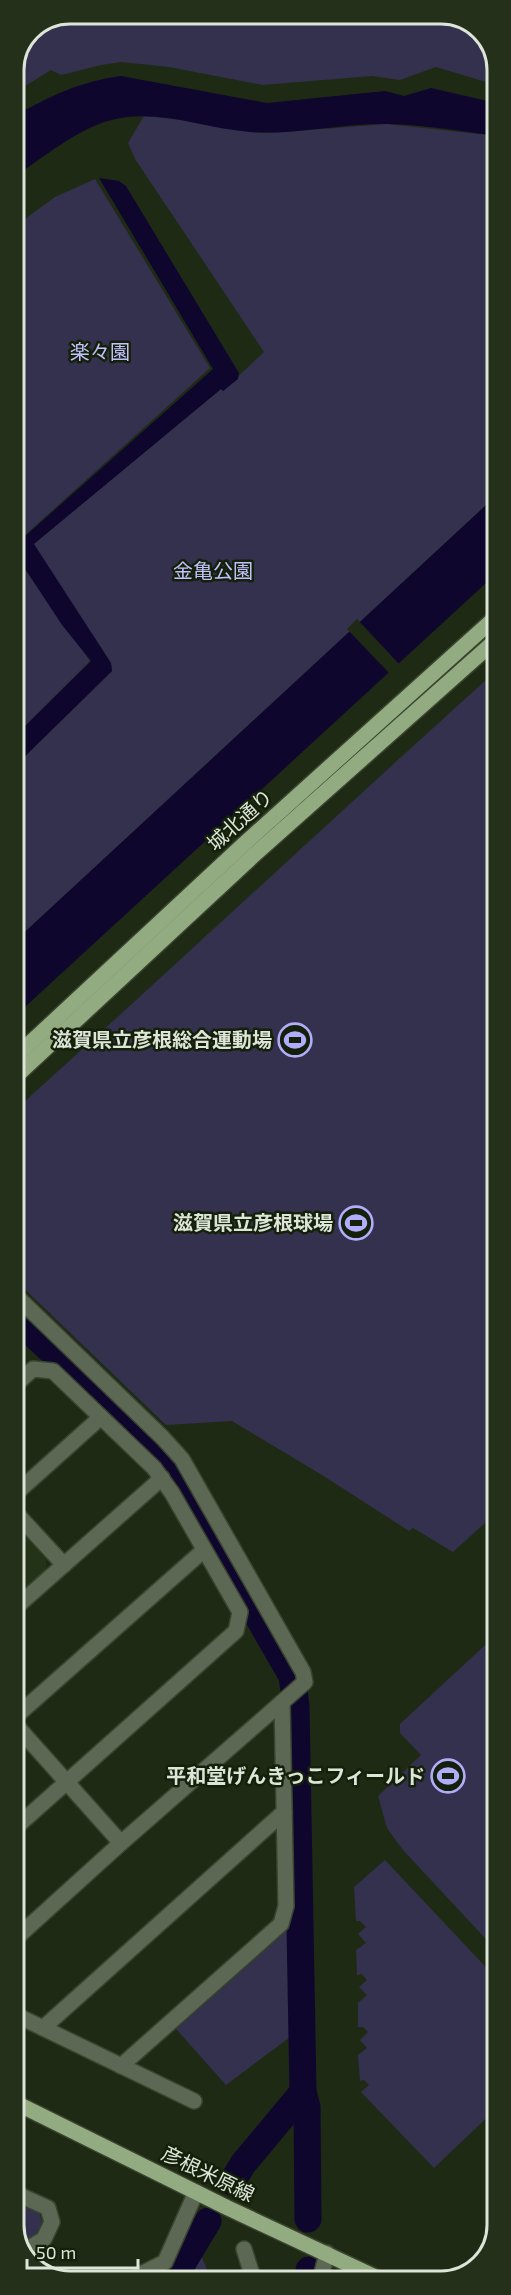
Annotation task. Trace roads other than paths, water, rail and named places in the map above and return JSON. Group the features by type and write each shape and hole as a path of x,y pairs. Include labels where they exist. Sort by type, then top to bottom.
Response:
{"main road":[{"name":"城北通り","path":"24,1049 244,844 487,625"},
{"name":"城北通り","path":"24,1069 254,855 487,648"},
{"name":"彦根米原線","path":"24,2107 364,2271"}],"street":[{"path":"24,1304 182,1459 303,1672 305,1682 24,1931"},
{"path":"24,1377 33,1369 53,1371 154,1468 240,1612 236,1631 24,1820"},
{"path":"24,1486 101,1417"},
{"path":"24,1600 162,1478"},
{"path":"24,1521 64,1564"},
{"path":"24,1711 204,1550"},
{"path":"121,2066 281,1924 286,1906 285,1700"},
{"path":"24,1732 121,1844"},
{"path":"43,2028 284,1812"},
{"path":"24,2019 194,2101"},
{"path":"147,2271 165,2262 196,2192"},
{"path":"24,2197 48,2208 52,2222 44,2239 30,2248"},
{"path":"244,2249 251,2271"},
{"path":"322,2271 327,2253"}],"waterway":[{"path":"24,1325 168,1461 292,1676 296,1706 303,2092 307,2107 308,2219"},
{"path":"232,2182 243,2164 303,2092"},
{"path":"178,2271 208,2221"}],"place":[{"name":"滋賀県立彦根総合運動場","path":"295,1040"},
{"name":"滋賀県立彦根球場","path":"356,1223"},
{"name":"平和堂げんきっこフィールド","path":"448,1776"}],"park label":[{"name":"楽々園","path":"100,352"},
{"name":"金亀公園","path":"213,571"}]}
